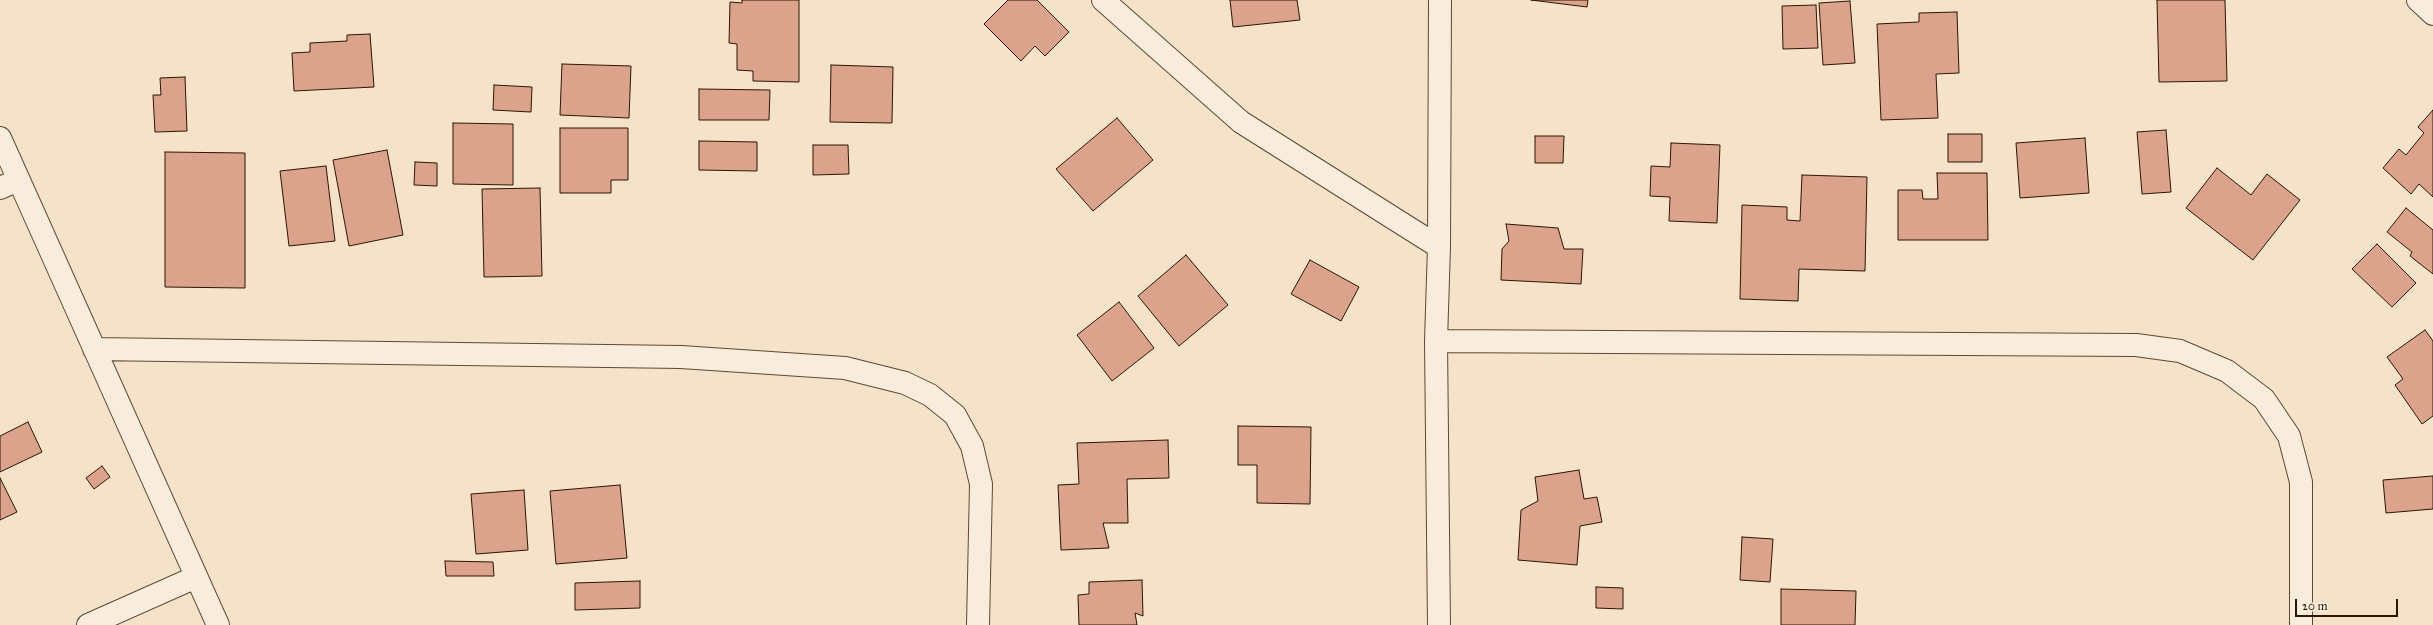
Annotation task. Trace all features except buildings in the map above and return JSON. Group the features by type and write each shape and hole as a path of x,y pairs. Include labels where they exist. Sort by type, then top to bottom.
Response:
{"street":[{"path":"1103,0 1241,122 1439,247"},
{"path":"1439,625 1436,341 1439,247 1440,0"},
{"path":"2418,0 2433,14"},
{"path":"0,138 9,184 94,349 218,625"},
{"path":"1436,341 2136,344 2180,351 2227,372 2264,399 2289,436 2301,482 2301,625"},
{"path":"94,349 681,357 845,368 906,383 930,395 954,415 972,446 981,484 978,625"},
{"path":"88,625 196,577"}]}
